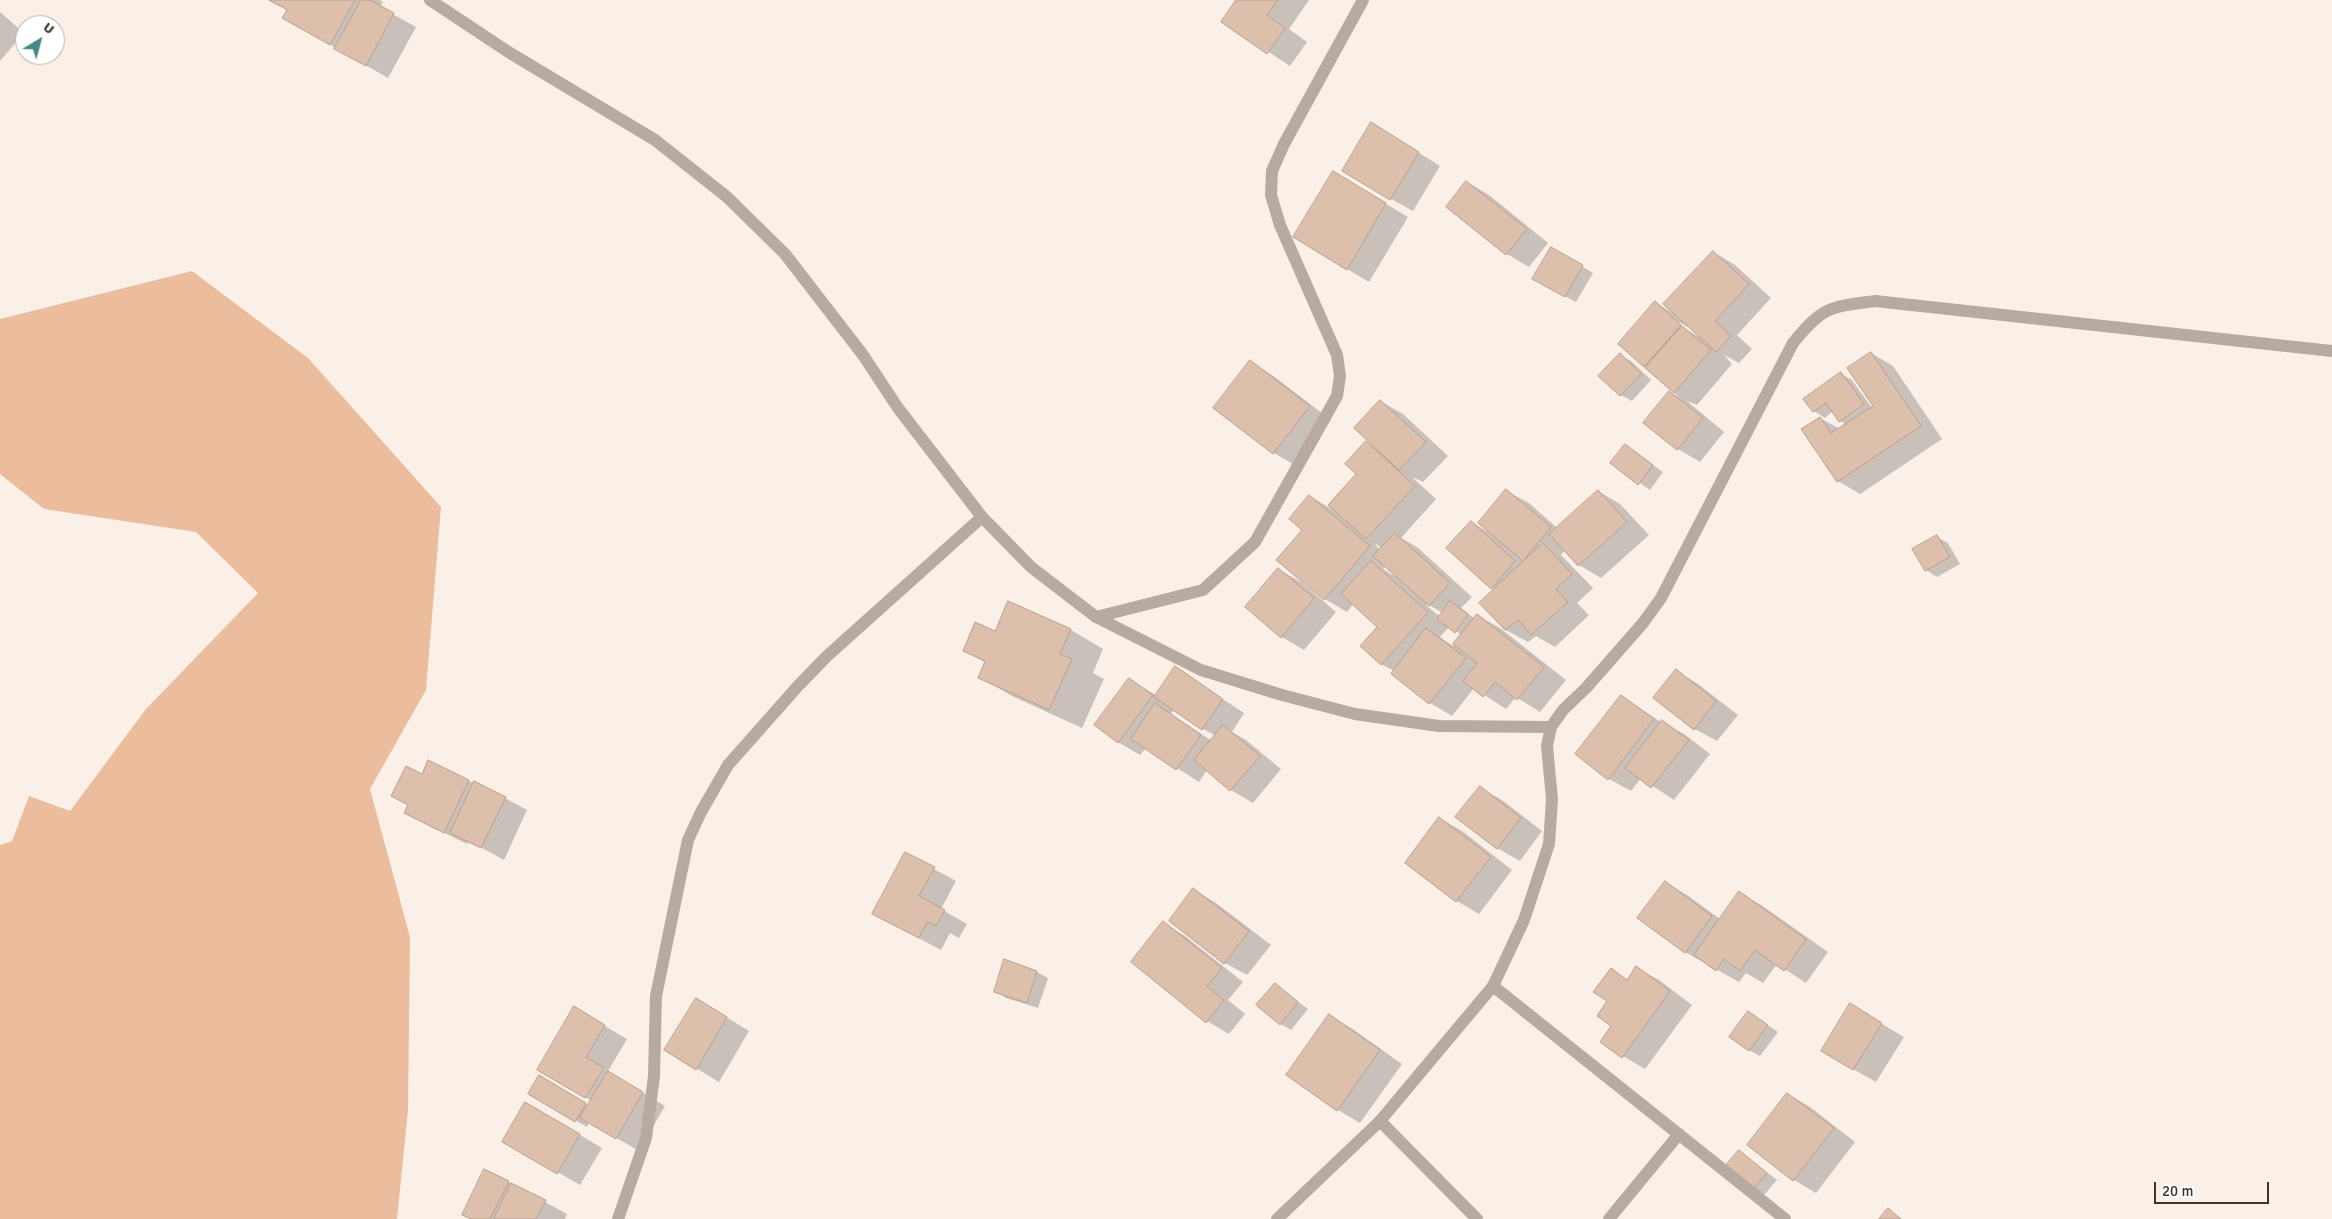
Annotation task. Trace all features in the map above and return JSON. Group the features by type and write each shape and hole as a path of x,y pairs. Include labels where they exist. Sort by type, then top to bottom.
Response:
{"street":[{"path":"430,0 510,53 655,140 727,197 785,254 863,355 898,408 982,517 1031,567 1096,617 1200,670 1282,695 1355,714 1439,726 1552,727"},
{"path":"1096,617 1203,590 1255,542 1336,396 1340,376 1337,355 1280,225 1271,195 1272,170 1284,144 1363,0"},
{"path":"1277,1219 1380,1121 1493,986 1524,920 1549,844 1552,799 1547,746 1552,727 1563,710 1586,688 1643,623 1661,598 1794,343 1812,320 1835,306 1875,301 2332,351"},
{"path":"618,1219 646,1138 654,1076 656,996 688,840 700,812 728,764 798,686 826,657 982,517"},
{"path":"1493,986 1785,1219"},
{"path":"1380,1121 1477,1219"},
{"path":"1609,1219 1680,1134"}],"shaded area":[{"path":"192,271 308,358 441,507 426,690 370,789 410,937 408,1110 397,1219 0,1219 0,845 12,841 29,796 70,811 146,709 258,593 196,532 44,509 0,474 0,319"}],"building":[{"path":"269,0 355,0 330,45 282,18 287,10"},
{"path":"361,0 370,0 394,13 366,66 334,49"},
{"path":"1236,0 1278,0 1267,15 1285,28 1267,54 1221,22"},
{"path":"1371,122 1419,152 1390,200 1342,171"},
{"path":"1333,171 1386,203 1347,270 1293,237"},
{"path":"1466,181 1527,229 1506,255 1446,207"},
{"path":"1551,247 1583,265 1565,297 1532,279"},
{"path":"1713,251 1749,284 1715,321 1731,336 1716,352 1663,304"},
{"path":"1655,301 1681,325 1644,367 1618,344"},
{"path":"1682,326 1711,350 1674,393 1645,368"},
{"path":"1871,352 1921,426 1837,482 1801,429 1820,417 1831,433 1873,406 1847,368"},
{"path":"1620,353 1641,374 1620,396 1598,376"},
{"path":"1250,360 1310,406 1273,454 1213,408"},
{"path":"1841,372 1864,404 1839,422 1826,403 1813,412 1803,399"},
{"path":"1669,391 1703,418 1677,450 1643,423"},
{"path":"1380,400 1426,442 1399,470 1354,428"},
{"path":"1366,441 1415,486 1366,539 1328,505 1356,474 1345,464"},
{"path":"1625,444 1653,465 1638,485 1610,463"},
{"path":"1506,489 1551,527 1523,561 1478,523"},
{"path":"1598,490 1627,522 1578,566 1549,534"},
{"path":"1309,495 1370,546 1324,600 1276,560 1302,530 1289,519"},
{"path":"1471,521 1515,561 1491,589 1446,548"},
{"path":"1395,533 1450,583 1429,606 1373,556"},
{"path":"1937,535 1950,557 1925,571 1912,549"},
{"path":"1543,543 1572,574 1556,589 1568,602 1531,635 1518,620 1505,630 1479,603"},
{"path":"1371,561 1428,612 1381,665 1360,646 1377,627 1341,594"},
{"path":"1278,568 1314,598 1281,638 1245,607"},
{"path":"1008,601 1071,629 1060,654 1072,659 1049,710 978,678 985,661 963,651 975,622 995,631"},
{"path":"1450,601 1468,614 1455,633 1437,619"},
{"path":"1477,614 1544,667 1517,700 1495,682 1483,697 1463,681 1477,663 1453,644"},
{"path":"1426,628 1466,658 1429,704 1391,674"},
{"path":"1175,666 1223,699 1202,730 1154,697"},
{"path":"1676,669 1716,701 1694,730 1653,698"},
{"path":"1129,678 1153,695 1118,743 1094,725"},
{"path":"1621,695 1654,719 1608,780 1575,754"},
{"path":"1155,703 1201,735 1176,770 1131,739"},
{"path":"1662,720 1689,740 1651,788 1625,768"},
{"path":"1223,725 1260,756 1230,791 1194,760"},
{"path":"428,760 469,780 444,833 404,813 408,805 391,796 406,766 422,774"},
{"path":"474,781 506,797 481,848 450,833"},
{"path":"1480,786 1521,818 1497,849 1455,817"},
{"path":"1439,817 1491,857 1456,902 1405,863"},
{"path":"905,852 935,867 919,896 945,910 936,926 927,922 919,938 872,914"},
{"path":"1665,881 1712,916 1685,953 1637,918"},
{"path":"1193,888 1249,931 1224,964 1169,921"},
{"path":"1739,891 1806,939 1784,971 1755,950 1740,971 1724,959 1716,971 1694,955"},
{"path":"1163,921 1222,968 1207,986 1224,1000 1206,1023 1131,962"},
{"path":"1004,959 1037,971 1027,1003 994,992"},
{"path":"1636,966 1670,991 1622,1058 1600,1042 1611,1026 1597,1016 1607,1001 1593,992 1611,968 1627,980"},
{"path":"1275,983 1298,1002 1280,1025 1256,1005"},
{"path":"696,998 727,1017 696,1070 664,1050"},
{"path":"1850,1003 1882,1023 1853,1070 1821,1051"},
{"path":"574,1006 605,1025 586,1057 604,1068 585,1098 537,1070"},
{"path":"1748,1011 1768,1025 1749,1051 1729,1037"},
{"path":"1329,1014 1380,1050 1337,1111 1286,1075"},
{"path":"608,1071 643,1092 616,1139 580,1118"},
{"path":"539,1075 586,1103 575,1122 528,1094"},
{"path":"1787,1093 1834,1128 1793,1181 1747,1145"},
{"path":"525,1102 580,1134 557,1174 502,1142"},
{"path":"1739,1150 1767,1173 1753,1189 1725,1166"},
{"path":"484,1169 509,1181 490,1219 471,1219 462,1215"},
{"path":"511,1183 546,1200 536,1219 494,1219"},
{"path":"1888,1208 1901,1219 1879,1219"}]}
